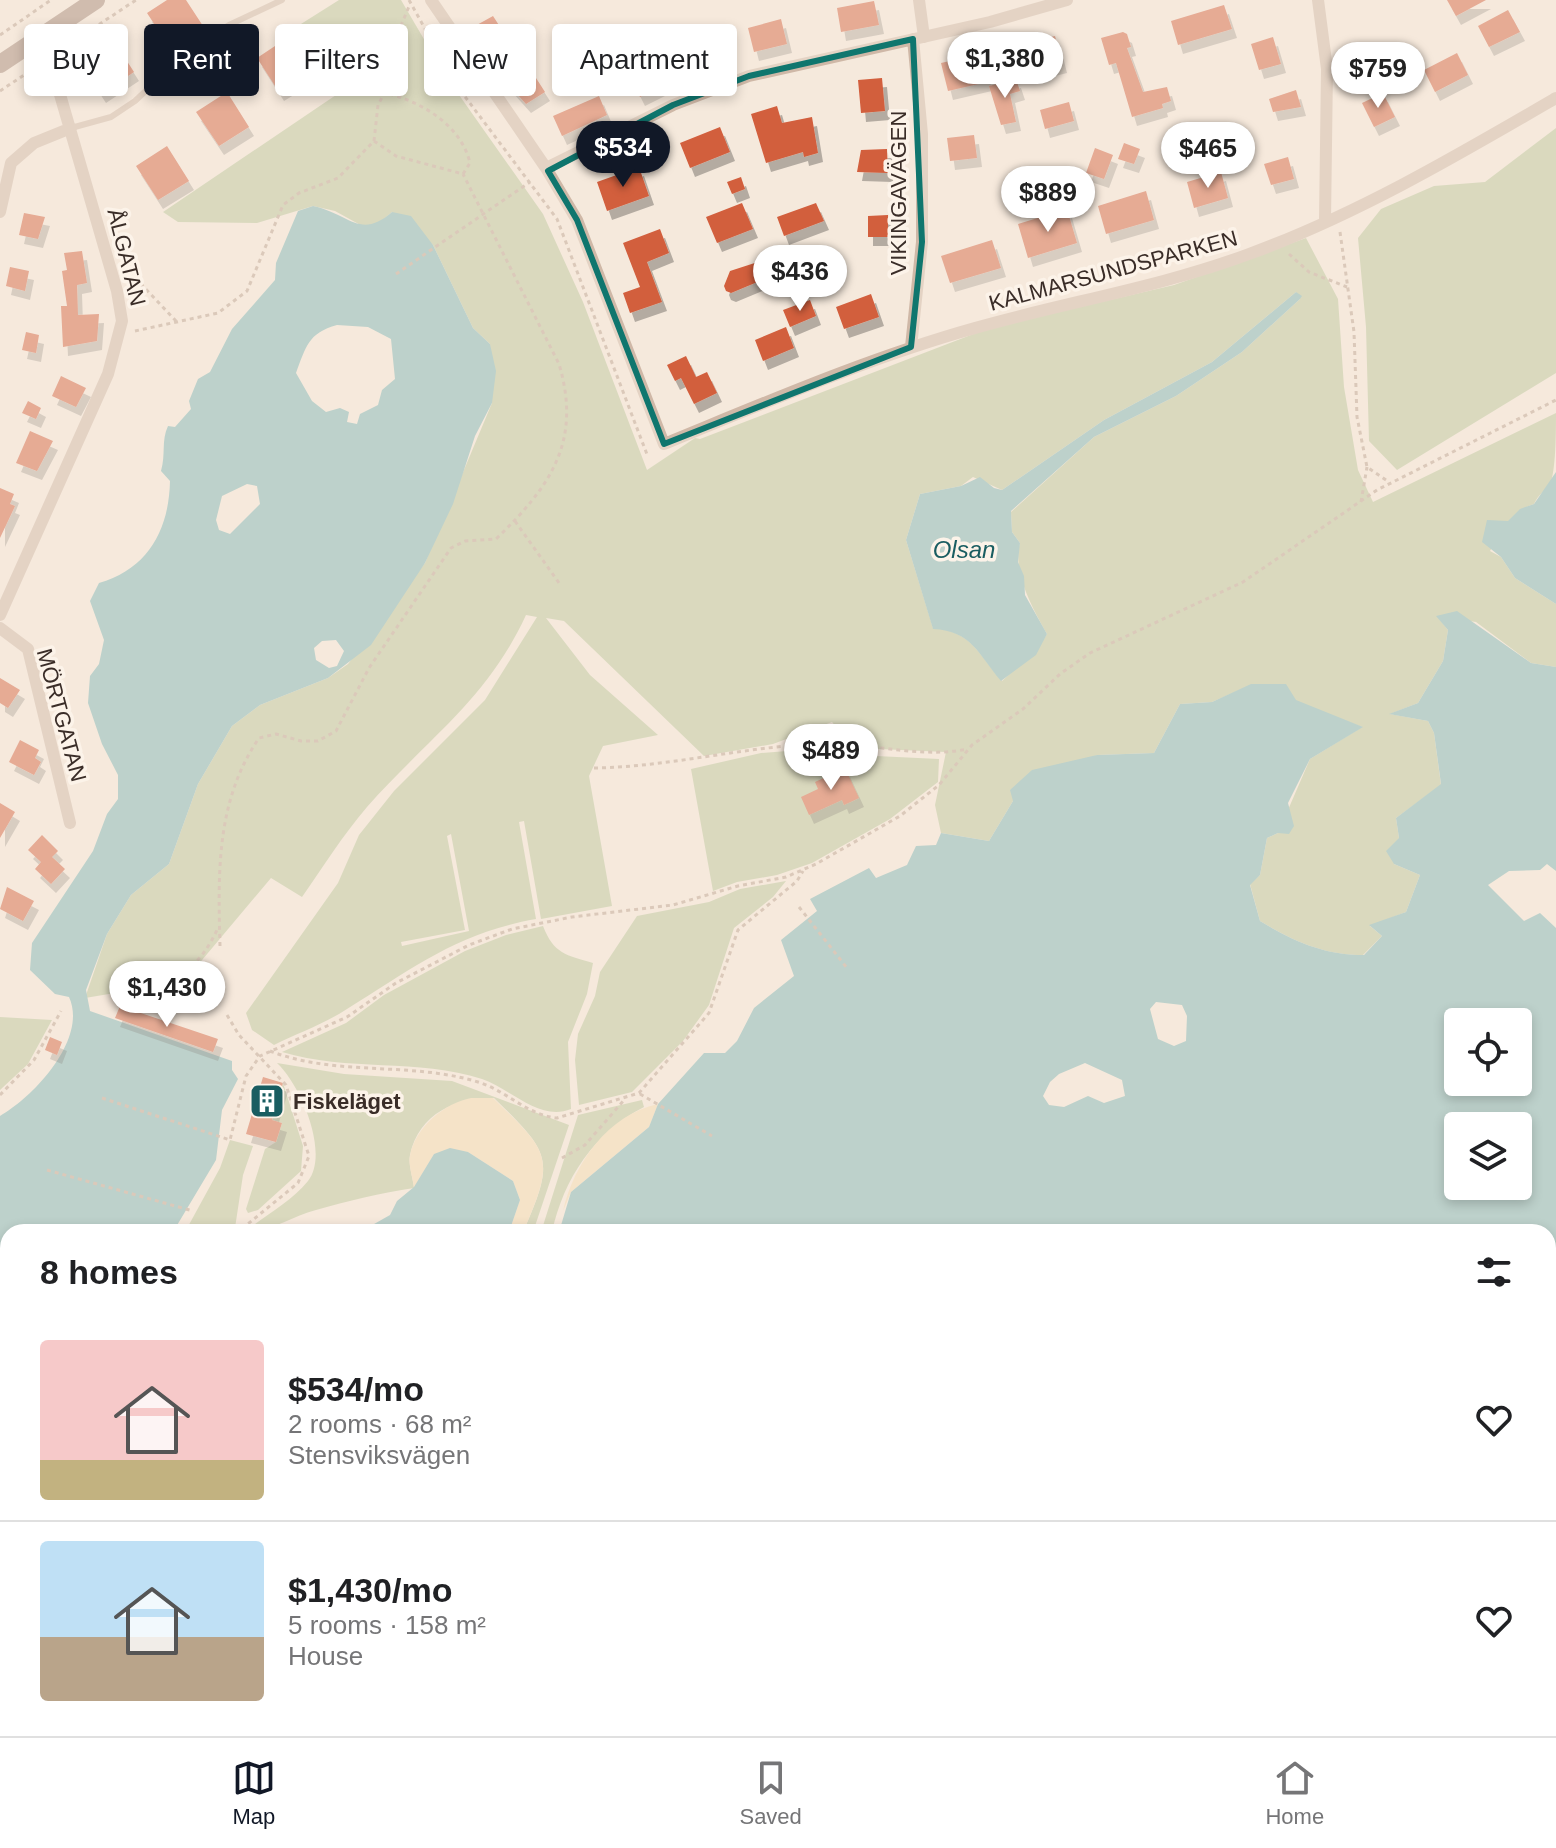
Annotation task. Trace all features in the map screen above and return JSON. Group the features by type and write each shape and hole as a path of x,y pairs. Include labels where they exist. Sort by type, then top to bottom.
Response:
{"street":[{"path":"61,24 96,0"},
{"path":"431,0 546,168 673,105 749,76 919,38 1067,0"},
{"name":"VIKINGAVÄGEN","path":"911,347 922,242 919,0"},
{"path":"1318,0 1327,69 1331,219"},
{"path":"0,64 24,48"},
{"name":"ÅLGATAN","path":"0,615 108,374 119,335 120,306 61,96"},
{"name":"KALMARSUNDSPARKEN","path":"546,168 577,220 664,444 835,373 911,347 1172,279 1278,242 1331,219 1556,98"},
{"path":"0,212 11,163 34,143 71,128"},
{"name":"MÖRTGATAN","path":"0,628 28,649 70,823"}],"lane":[{"path":"71,128 111,117 135,101 188,51 229,25 282,0"}],"path":[{"path":"0,35 51,0"},
{"path":"100,24 136,0"},
{"path":"401,24 409,2"},
{"path":"409,2 457,86 557,219 648,457"},
{"path":"0,91 24,75"},
{"path":"119,335 218,313 247,291 283,205 299,193 338,178 374,141 378,105 383,96"},
{"path":"401,96 445,123 466,149 470,163 463,174"},
{"path":"220,946 218,878 223,825 234,784 259,738 276,734 301,741 318,741 336,731 369,668 451,548 465,541 496,539 515,521 545,484 560,456 569,423 568,394 559,364 463,174 396,156 374,141"},
{"path":"396,274 530,182"},
{"path":"1331,219 1348,287 1358,379 1357,417 1367,467 1361,503"},
{"path":"1278,242 1309,272 1348,287"},
{"path":"107,256 145,285 176,321"},
{"path":"102,1098 230,1140 246,1076 260,1056 347,1017 396,983 469,945 512,929 572,917 673,905 804,869 900,816 939,785 969,749 1090,653 1243,582 1391,483 1556,400"},
{"path":"1367,467 1391,483"},
{"path":"515,521 559,583"},
{"path":"594,768 671,764 825,743 947,753 969,749"},
{"path":"270,1051 291,1059 333,1067 431,1073 478,1082 544,1117 557,1118 639,1093 709,1013 738,930 797,881 804,869"},
{"path":"799,907 847,968"},
{"path":"139,996 142,986 183,975 207,951 220,926"},
{"path":"0,1095 34,1060 61,1011"},
{"path":"227,1015 239,1035 286,1085 309,1156 298,1183 248,1224"},
{"path":"639,1093 712,1136"},
{"path":"562,1158 585,1145 627,1097"},
{"path":"47,1170 193,1211"}],"highlighted area":[{"path":"913,39 922,242 911,347 664,444 577,220 548,171 673,105 749,76"}],"green space":[{"path":"339,0 401,0 424,39 424,96 460,96 543,214 583,302 647,470 695,438 700,439 989,328 1174,285 1306,238 1338,299 1344,387 1358,470 1373,502 1556,413 1555,460 1550,485 1534,504 1513,517 1490,551 1501,557 1515,578 1556,604 1556,667 1531,663 1476,622 1437,616 1448,630 1443,661 1418,703 1390,714 1428,721 1434,733 1441,785 1396,818 1399,838 1394,864 1420,875 1406,912 1370,926 1382,936 1363,955 1309,946 1260,921 1250,884 1260,875 1267,838 1278,833 1310,759 1362,727 1251,685 1212,702 1180,704 1154,753 1097,755 1013,801 989,841 941,833 935,805 946,752 879,749 849,742 832,722 773,744 704,756 564,621 546,618 590,675 658,735 603,746 589,776 612,906 541,919 524,821 519,822 536,919 482,933 459,943 320,1024 274,1045 252,1030 246,1013 338,883 359,835 394,791 485,700 537,617 526,615 510,645 474,695 367,807 302,897 271,878 171,997 145,988 85,998 107,934 131,895 169,864 198,784 232,726 260,705 328,678 348,664 425,563 492,403 490,344 473,328 433,245 392,212 377,225 364,227 335,211 313,206 257,223 178,222 163,212 335,96 408,96 408,24 301,24","holes":["1296,292 1300,299 1242,352 1176,396 1094,437 1011,512 1012,532 1020,543 1021,578 1047,634 1037,649 1002,681 966,639 933,628 906,540 920,494 961,486 973,477 1002,490 1104,420 1212,362","451,834 469,931 402,946 401,942 465,930 447,836"]},
{"path":"1556,128 1556,373 1397,470 1369,441 1366,327 1358,238 1381,209 1434,186 1485,182"},
{"path":"825,748 876,756 939,759 938,782 890,819 812,863 713,891 691,769 761,753"},
{"path":"786,881 773,897 734,928 709,1005 683,1041 632,1092 579,1105 575,1060 578,1034 595,996 600,972 637,916 709,902 740,889"},
{"path":"543,926 562,952 593,963 587,994 568,1042 571,1109 559,1112 537,1108 482,1079 458,1073 332,1062 282,1052 346,1023 384,995 465,951 506,935"},
{"path":"0,1017 52,1020 28,1064 0,1090"},
{"path":"277,1063 344,1074 452,1081 569,1125 536,1224 527,1224 540,1188 542,1158 527,1132 494,1098 453,1105 422,1128 410,1155 414,1188 340,1203 280,1224 256,1224 294,1195 308,1181 314,1169 316,1154 309,1119 286,1073"},
{"path":"283,1083 303,1146 301,1171 258,1210 248,1213 246,1209 265,1149 276,1142 282,1123 272,1120"},
{"path":"642,1100 644,1107 610,1130 596,1144 564,1193 554,1224 544,1224 578,1115"},
{"path":"230,1140 253,1146 243,1175 236,1224 189,1224 220,1168"}],"sand":[{"path":"493,1098 536,1145 542,1158 543,1171 527,1224 512,1224 520,1200 513,1181 468,1152 434,1154 414,1188 410,1160 418,1135 433,1118 461,1101"},
{"path":"658,1104 649,1127 571,1192 563,1211 575,1176 596,1144 624,1119"}],"water":[{"path":"313,206 363,225 381,220 392,212 411,216 433,245 473,328 490,344 496,371 492,403 475,436 453,504 425,563 371,645 328,678 260,705 232,726 198,784 169,864 131,895 107,934 86,990 90,1011 232,1061 232,1070 238,1079 222,1110 216,1160 178,1224 0,1224 0,1116 28,1095 55,1064 71,1030 73,1013 69,997 55,994 30,970 32,943 93,851 107,814 118,799 118,775 102,744 88,703 90,676 99,664 104,640 90,601 99,583 116,577 143,557 160,531 169,499 170,481 161,471 168,426 175,427 191,409 189,401 198,379 210,372 232,329 275,280 276,263 298,211","holes":["337,325 368,327 391,339 395,379 382,390 378,405 360,414 357,424 347,422 349,412 340,408 326,412 312,401 296,373 309,342 320,332","247,484 257,486 260,504 230,534 219,530 216,520 222,496","336,640 344,651 337,666 329,668 316,660 314,648 322,641"]},
{"name":"Olsan","path":"1296,292 1302,296 1300,299 1242,352 1176,396 1094,437 1011,511 1012,532 1020,543 1018,562 1024,576 1025,595 1047,634 1036,655 1001,681 966,639 933,629 906,540 920,494 961,486 980,477 1002,490 1104,420 1212,362"},
{"path":"1556,472 1556,604 1515,578 1501,557 1482,542 1487,520 1508,521 1520,509 1534,504"},
{"path":"1457,611 1531,663 1556,667 1556,871 1547,864 1540,870 1509,871 1488,885 1524,921 1540,913 1556,928 1556,1224 561,1224 571,1192 649,1127 658,1104 704,1053 725,1053 737,1041 754,1008 794,976 781,940 817,911 810,899 869,868 876,878 907,865 916,846 936,845 941,833 989,841 1013,801 1010,790 1032,770 1097,755 1154,753 1180,704 1212,702 1251,684 1286,684 1296,700 1363,727 1310,759 1288,803 1294,826 1289,834 1278,833 1267,838 1260,875 1250,885 1260,921 1309,946 1364,955 1382,936 1369,925 1406,912 1420,875 1394,864 1386,851 1399,838 1396,818 1441,784 1434,733 1428,721 1389,714 1418,703 1443,661 1448,630 1436,616","holes":["1156,1002 1182,1005 1187,1016 1186,1041 1174,1046 1158,1039 1150,1009","1085,1063 1122,1080 1125,1096 1104,1103 1088,1096 1064,1107 1049,1105 1043,1096 1050,1082 1059,1074"]},
{"path":"450,1148 468,1152 513,1181 520,1200 512,1224 374,1224 390,1215 397,1201 414,1187 434,1154"}],"building":[{"path":"167,0 186,0 202,24 154,24 147,13"},
{"path":"1447,0 1486,0 1456,16"},
{"path":"874,1 879,25 841,32 837,8"},
{"path":"1224,5 1232,29 1178,45 1171,21"},
{"path":"1508,10 1520,32 1489,47 1478,26"},
{"path":"493,16 498,24 479,24"},
{"path":"781,19 787,44 754,52 748,28"},
{"path":"1123,32 1127,34 1131,47 1127,48 1143,92 1167,87 1171,101 1162,104 1163,108 1132,117 1116,63 1109,65 1101,38"},
{"path":"1055,36 1062,64 1042,69 1035,41"},
{"path":"1273,37 1281,64 1259,70 1251,44"},
{"path":"275,46 275,86 259,61 259,57"},
{"path":"1457,53 1468,75 1435,92 1424,70"},
{"path":"981,54 987,82 948,91 941,63"},
{"path":"536,78 545,92 526,104 519,96 536,96"},
{"path":"882,78 885,111 861,113 858,80"},
{"path":"1016,79 1020,91 1010,94 1016,122 1001,125 989,86"},
{"path":"1296,90 1301,107 1273,112 1269,99"},
{"path":"1383,93 1395,117 1374,127 1362,103"},
{"path":"221,96 230,96 249,127 219,146 196,112"},
{"path":"599,96 607,115 562,136 553,116"},
{"path":"1069,102 1074,121 1045,129 1040,110"},
{"path":"777,106 782,123 812,117 818,153 804,157 803,152 766,163 751,114"},
{"path":"720,127 730,152 690,168 680,143"},
{"path":"974,135 977,158 950,161 947,138"},
{"path":"1124,143 1140,149 1134,164 1118,159"},
{"path":"167,146 189,181 158,200 136,166"},
{"path":"1095,148 1113,155 1104,179 1086,173"},
{"path":"887,149 888,173 857,172 861,150"},
{"path":"1288,157 1294,179 1271,185 1264,164"},
{"path":"639,167 649,196 607,211 597,182"},
{"path":"1221,172 1228,198 1194,208 1187,182"},
{"path":"741,177 745,189 732,194 727,182"},
{"path":"1146,191 1154,220 1106,234 1098,206"},
{"path":"742,203 753,229 717,243 706,217"},
{"path":"816,203 824,221 784,236 777,217"},
{"path":"1067,209 1077,243 1028,258 1018,224"},
{"path":"24,213 45,217 38,239 19,235"},
{"path":"888,215 888,237 868,237 868,216"},
{"path":"660,229 669,253 647,262 662,302 630,313 623,293 640,287 623,243"},
{"path":"992,240 1001,268 950,283 941,256"},
{"path":"82,251 87,283 77,285 78,315 99,314 97,341 63,347 61,306 67,306 62,271 67,270 64,253"},
{"path":"780,255 786,270 731,293 726,291 724,286 730,271"},
{"path":"10,267 29,271 25,291 6,286"},
{"path":"871,294 879,317 844,329 836,307"},
{"path":"810,300 816,316 790,327 783,310"},
{"path":"786,327 794,348 763,361 755,340"},
{"path":"26,332 39,335 36,353 22,350"},
{"path":"686,356 696,377 707,372 717,393 694,404 681,378 675,381 667,365"},
{"path":"61,376 86,388 76,407 52,396"},
{"path":"28,401 41,408 36,419 22,413"},
{"path":"30,431 53,441 37,471 16,463"},
{"path":"0,488 14,494 10,504 15,506 0,538"},
{"path":"0,678 20,690 8,708 0,703"},
{"path":"20,740 39,750 35,758 41,762 34,775 9,762"},
{"path":"845,768 859,798 844,805 842,800 809,815 801,797 818,789 815,782"},
{"path":"0,803 15,812 0,838"},
{"path":"42,835 58,851 52,857 65,869 51,884 35,869 41,862 28,850"},
{"path":"7,887 34,901 23,921 0,909"},
{"path":"120,1006 218,1039 213,1052 115,1018"},
{"path":"50,1037 62,1042 57,1055 45,1050"},
{"name":"Fiskeläget","path":"263,1077 283,1083 272,1120 282,1123 276,1142 246,1134"}],"place":[{"name":"Fiskeläget","path":"267,1101"}]}
